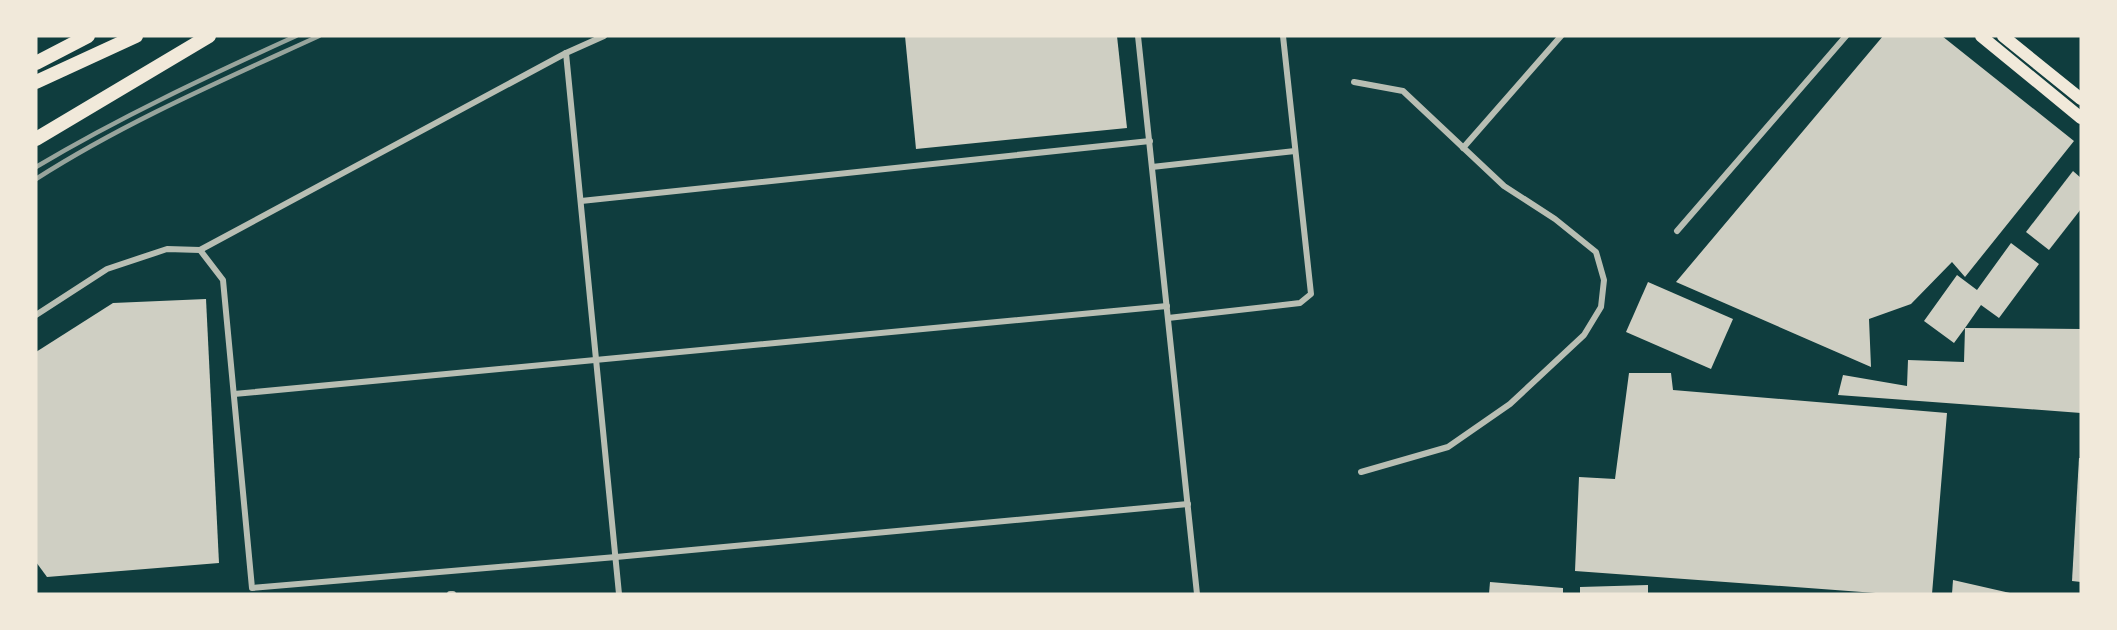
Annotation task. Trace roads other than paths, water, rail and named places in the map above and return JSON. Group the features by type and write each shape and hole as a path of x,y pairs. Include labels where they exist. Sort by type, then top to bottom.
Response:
{"highway":[{"path":"36,63 88,36"},
{"path":"36,82 136,36"},
{"path":"36,139 209,36"}],"main road":[{"path":"1981,36 2081,118"},
{"path":"2003,36 2081,99"}],"street":[{"path":"36,315 107,269 167,249 200,250 566,53 604,36"},
{"path":"1138,36 1197,594"},
{"path":"1168,318 1300,303 1311,294 1283,36"},
{"path":"1463,148 1561,36"},
{"path":"1677,231 1846,36"},
{"path":"566,53 619,594"},
{"path":"1354,82 1403,91 1504,186 1555,219 1596,252 1604,280 1601,307 1584,335 1510,404 1448,447 1361,472"},
{"path":"581,201 1149,141"},
{"path":"1152,166 1295,151"},
{"path":"200,250 223,280 252,588 1188,504"},
{"path":"234,394 1167,306"}],"railway":[{"path":"36,167 132,114 296,36"},
{"path":"36,179 139,120 319,36"}]}
